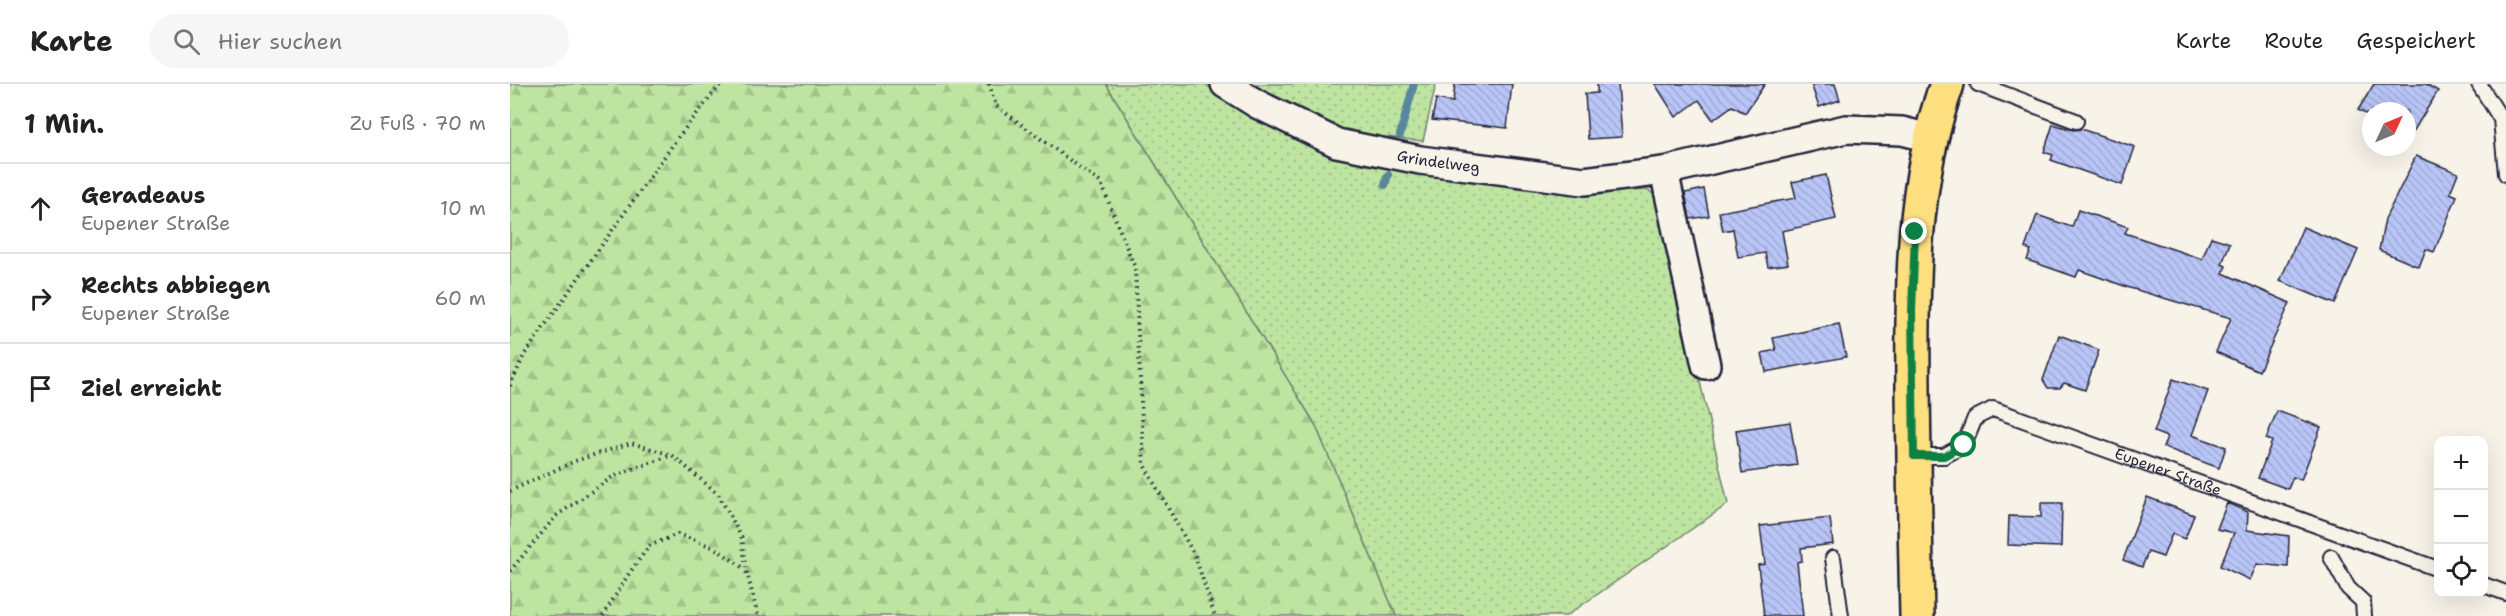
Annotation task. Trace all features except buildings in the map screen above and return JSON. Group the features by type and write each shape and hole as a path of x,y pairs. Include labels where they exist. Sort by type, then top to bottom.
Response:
{"main road":[{"path":"1917,616 1912,311 1915,232 1929,138 1947,84"}],"street":[{"name":"Grindelweg","path":"1226,84 1257,104 1337,143 1420,160 1584,181 1664,171 1846,129 1902,131 1929,138"},
{"path":"1664,171 1706,365"}],"lane":[{"path":"1978,84 2076,121"},
{"path":"2479,84 2501,119 2506,174"},
{"name":"Eupener Straße","path":"1914,456 1944,456 1964,445 1976,418 1993,410 2434,567"},
{"path":"2331,557 2348,588 2363,602 2364,616"},
{"path":"1833,558 1841,616"},
{"path":"2488,586 2506,593"}],"path":[{"path":"510,386 524,355 679,136 721,84"},
{"path":"988,84 996,106 1101,183 1135,268 1144,465 1195,556 1215,616"},
{"path":"510,491 575,461 631,443 672,455 718,494 742,538 746,569 758,616"},
{"path":"510,571 556,516 614,476 672,455"},
{"path":"603,616 649,546 678,534 715,548 746,569"}],"green space":[{"path":"510,84 1106,84 1315,424 1396,616 510,616"},
{"path":"1106,84 1205,84 1252,114 1333,158 1608,192 1648,190 1658,198 1728,504 1566,616 1396,616 1315,424"},
{"path":"1249,84 1436,84 1423,141 1345,133 1292,110"}],"waterway":[{"path":"1400,135 1414,84"},
{"path":"1385,185 1388,175"}],"route":[{"path":"1915,232 1912,311 1914,456 1944,456 1964,445"}]}
